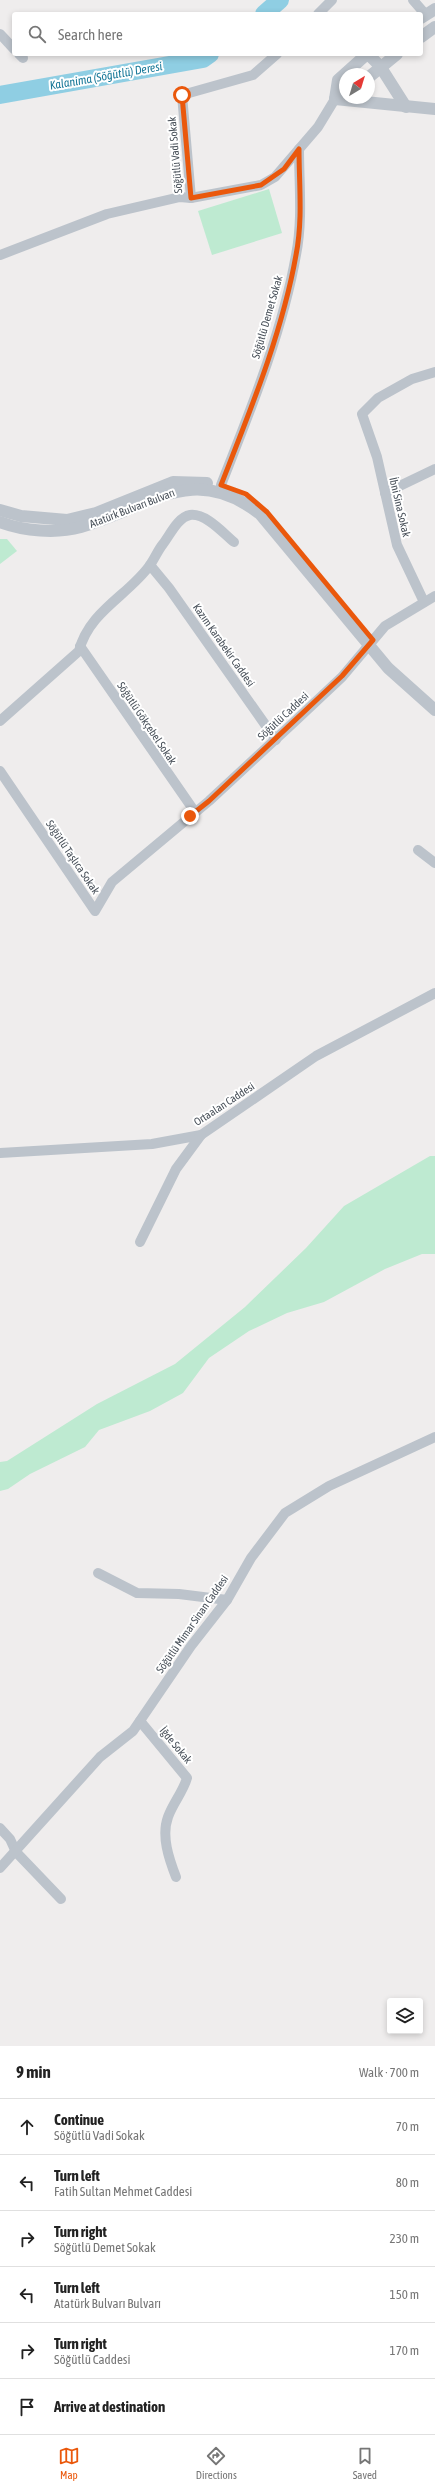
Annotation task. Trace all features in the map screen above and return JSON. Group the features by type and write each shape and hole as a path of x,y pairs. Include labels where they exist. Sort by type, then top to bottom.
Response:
{"street":[{"path":"320,12 332,0"},
{"path":"413,0 427,14"},
{"path":"423,36 435,27"},
{"path":"0,34 12,47"},
{"name":"Söğütlü Vadi Sokak","path":"191,198 182,95 253,75 275,56"},
{"path":"352,68 366,56"},
{"path":"370,56 380,66 406,107"},
{"path":"375,71 394,56"},
{"path":"0,255 108,214 180,197 191,198 261,185 284,169 339,98"},
{"path":"375,102 406,107 435,109"},
{"name":"Söğütlü Demet Sokak","path":"221,485 248,416 289,288 297,254 300,217 299,149"},
{"name":"İbni Sina Sokak","path":"424,602 396,545 377,457 362,414 378,398 412,379 435,372"},
{"path":"385,492 435,469"},
{"name":"Atatürk Bulvarı Bulvarı","path":"0,510 21,516 67,520 96,513 173,482 189,481 221,485 246,494 267,512 371,643 388,668 435,710"},
{"name":"Atatürk Bulvarı Bulvarı","path":"0,522 38,530 61,530 80,527 107,518 177,490 192,489 228,494 239,499 260,514 371,643 435,700"},
{"path":"0,721 79,652 80,646 101,613 150,565 157,552 182,519 191,515 200,516 209,521 234,542"},
{"name":"Kazım Karabekir Caddesi","path":"150,565 169,588 276,740"},
{"name":"Söğütlü Caddesi","path":"146,854 276,740 342,676 385,626 435,596"},
{"name":"Söğütlü Gökçebel Sokak","path":"80,646 195,812"},
{"name":"Söğütlü Taşlıca Sokak","path":"0,771 95,912 112,882 146,854"},
{"path":"418,850 435,863"},
{"name":"Ortaalan Caddesi","path":"0,1154 152,1144 201,1135 316,1056 435,993"},
{"path":"140,1242 176,1169 201,1135"},
{"name":"Söğütlü Mimar Sinan Caddesi","path":"0,1868 100,1757 133,1730 191,1646 227,1600 251,1558 285,1513 329,1486 435,1437"},
{"path":"98,1573 137,1593 179,1594 227,1600"},
{"name":"İğde Sokak","path":"140,1721 187,1778 185,1787 167,1818 166,1850 176,1877"},
{"path":"0,1828 10,1839 16,1852 61,1900"}],"green space":[{"path":"269,189 282,233 212,255 198,211"},
{"path":"0,539 7,539 17,551 0,564"},
{"path":"430,1156 435,1156 435,1254 422,1254 385,1269 324,1302 287,1313 249,1331 209,1358 183,1393 150,1411 99,1430 85,1447 30,1474 8,1489 0,1491 0,1462 7,1461 97,1404 175,1364 245,1307 306,1248 344,1206"}],"waterway":[{"name":"Kalanima (Söğütlü) Deresi","path":"266,12 280,0"},
{"name":"Kalanima (Söğütlü) Deresi","path":"0,95 203,59 207,56"}],"route":[{"path":"182,95 191,198 261,185 275,177 284,169 292,156 299,149 300,217 297,254 287,294 263,373 221,485 246,494 260,504 373,640 359,659 342,676 209,801 190,816"}]}
